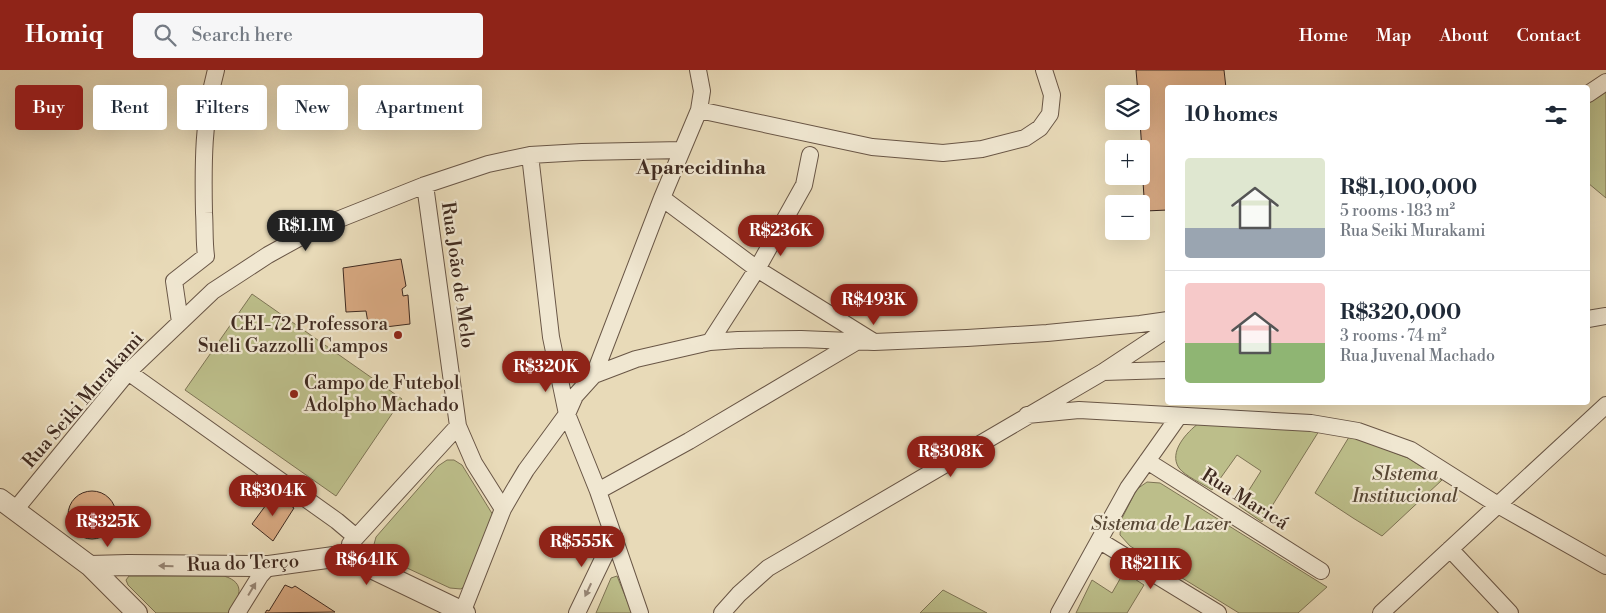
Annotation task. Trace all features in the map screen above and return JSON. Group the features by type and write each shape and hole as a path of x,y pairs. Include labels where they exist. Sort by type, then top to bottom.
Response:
{"street":[{"path":"180,322 174,281 206,256 204,242 204,141 208,108 216,70"},
{"path":"463,613 503,509 526,470 567,414 575,396 594,375 662,198 699,110 702,91 698,70"},
{"path":"699,110 872,147 943,153 982,149 1025,138 1040,128 1050,114 1052,95 1044,70"},
{"path":"1590,93 1606,82"},
{"name":"Rua Seiki Murakami","path":"7,505 128,372 213,291 268,255 317,228 425,185 488,164 530,155 682,150"},
{"path":"530,155 551,337 567,414 598,491 640,613"},
{"path":"710,342 757,269 804,185 810,155"},
{"name":"Rua João de Melo","path":"425,185 458,426 474,463 503,509"},
{"path":"662,198 757,269 874,342"},
{"path":"1590,319 1606,316"},
{"path":"594,375 636,358 710,342 738,340 874,342 1047,333 1165,320"},
{"path":"722,613 739,594 768,568 1103,372 1165,331"},
{"path":"598,491 689,441 856,342"},
{"path":"1103,372 1165,370"},
{"path":"128,372 337,521 356,537"},
{"path":"1381,613 1606,406"},
{"path":"1027,415 1079,410 1311,423 1358,431 1411,450 1498,505 1606,566"},
{"path":"1059,613 1128,488 1179,416"},
{"path":"341,556 356,537 458,426"},
{"name":"Rua Maricá","path":"1147,461 1321,571"},
{"path":"7,505 90,566 137,613"},
{"path":"577,613 614,536"},
{"path":"1100,541 1197,607 1218,613"},
{"path":"1450,549 1510,613"},
{"name":"Rua do Terço","path":"90,566 269,566 341,556 365,565 463,613"},
{"path":"122,598 119,582 128,565"},
{"path":"237,613 260,576 269,566"}],"green space":[{"path":"1606,90 1606,198 1590,185 1590,100"},
{"name":"Campo de Futebol Adolpho Machado","path":"252,294 402,399 336,496 185,390"},
{"path":"1199,423 1319,431 1262,522 1239,506 1261,471 1237,455 1212,490 1179,468 1176,462 1177,449 1184,437"},
{"name":"SIstema Institucional","path":"1349,437 1408,458 1442,480 1382,536 1315,493"},
{"path":"447,460 454,460 462,465 493,515 468,583 461,589 450,588 379,555 373,548 376,537 438,466"},
{"name":"Sistema de Lazer","path":"1147,482 1160,483 1327,587 1298,613 1239,613 1130,546 1120,535 1121,520 1137,489"},
{"path":"1124,572 1144,585 1127,613 1076,613 1092,580 1112,593"},
{"path":"129,576 224,576 236,583 239,592 230,613 156,613 128,585 126,580"},
{"path":"617,576 632,613 596,613 611,578"},
{"path":"943,590 987,613 920,613"}],"building":[{"path":"1136,70 1224,70 1226,85 1165,85 1165,210 1150,211 1150,195 1144,195 1143,185 1150,185 1150,140 1141,140 1141,130 1150,130 1150,85 1137,85"},
{"path":"401,259 406,286 402,289 403,296 408,295 410,324 369,329 366,311 346,312 343,268"},
{"path":"92,491 101,493 109,498 114,506 116,515 114,524 109,532 101,537 92,539 83,537 75,532 70,524 68,515 70,506 75,498 83,493"},
{"path":"274,494 294,508 273,541 252,524"},
{"path":"285,585 292,588 295,586 335,612 265,613 267,610 269,611"}],"place":[{"name":"CEI-72 Professora Sueli Gazzolli Campos","path":"398,335"},
{"name":"Campo de Futebol Adolpho Machado","path":"294,394"}],"district":[{"name":"Aparecidinha","path":"701,168"}]}
